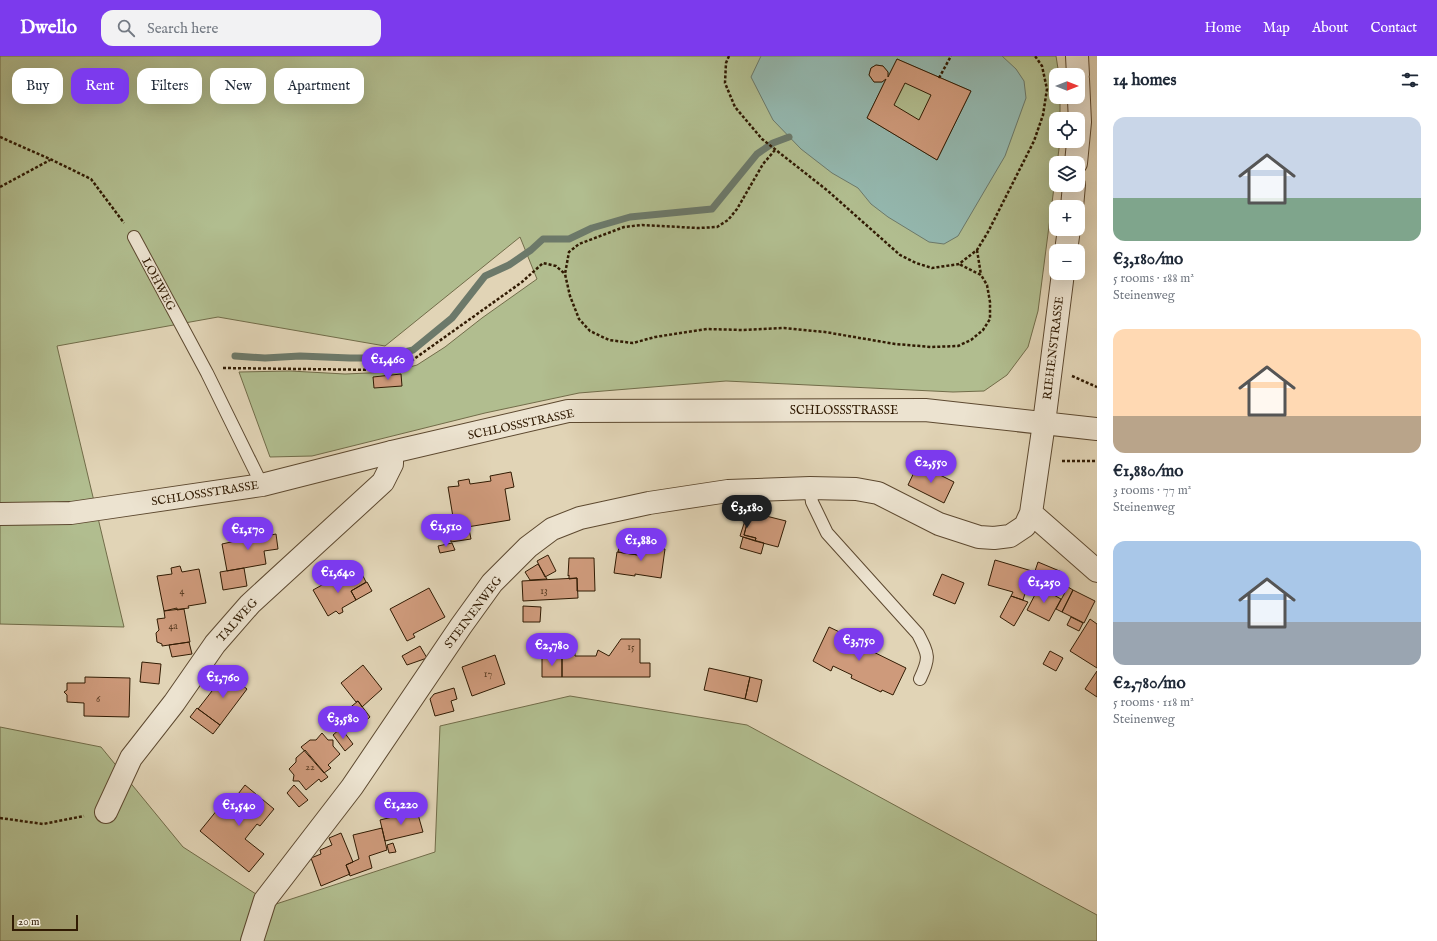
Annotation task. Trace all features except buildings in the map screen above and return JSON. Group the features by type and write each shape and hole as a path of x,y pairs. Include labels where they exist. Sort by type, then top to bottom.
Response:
{"street":[{"path":"1077,56 1078,68"},
{"path":"1077,156 1080,122 1079,104"},
{"name":"RIEHENSTRASSE","path":"1044,423 1062,280"},
{"name":"SCHLOSSSTRASSE","path":"0,514 71,513 262,485 392,452 568,411 925,410 1097,429"},
{"name":"STEINENWEG","path":"252,941 265,900 352,787 492,583 528,547 552,529 580,518 649,503 728,491 810,488 856,489 878,493 939,524 979,537 994,538 1010,536 1025,526 1031,513 1044,423"},
{"name":"TALWEG","path":"106,812 131,758 174,702 215,644 250,604 383,482 392,464 392,452"},
{"path":"1031,513 1097,571"}],"lane":[{"name":"LOHWEG","path":"134,237 207,373 262,485"},
{"path":"810,488 812,502 827,533 918,634 926,649 928,664 920,680"}],"path":[{"path":"729,56 726,63 724,83 735,107 762,139 828,191 900,255 916,263 932,268 959,264 977,250 988,232 1034,141 1043,115 1047,89 1042,66 1035,56"},
{"path":"939,78 951,56"},
{"path":"0,137 91,179 134,237"},
{"path":"774,149 763,164 737,209 728,220 717,227 698,228 642,225 624,227 579,244 569,252 565,274 570,296 579,319 590,331 609,340 633,343 661,336 707,329 743,330 784,328 825,332 895,344 931,347 958,346 972,340 983,330 990,319 990,302 987,285 981,275 977,250"},
{"path":"0,187 50,159"},
{"path":"207,373 216,368 382,370 407,364 522,282 543,263 556,266 565,274"},
{"path":"959,264 981,275"},
{"path":"1039,461 1097,461"},
{"path":"0,818 43,824 106,812"}],"green space":[{"path":"0,56 1056,56 1058,68 1049,68 1049,104 1060,104 1060,112 1049,112 1049,148 1059,148 1058,156 1049,156 1049,192 1053,192 1052,200 1049,200 1049,226 1038,311 1028,347 1007,375 984,391 953,392 726,381 579,393 485,413 312,456 270,457 239,372 290,371 345,374 392,372 417,365 445,347 482,318 537,279 520,237 385,346 218,317 57,346 124,627 0,624"},
{"path":"570,696 747,725 1097,915 1097,941 0,941 0,727 101,747 183,847 273,905 435,852 440,726"}],"water":[{"path":"761,56 1002,56 1016,69 1024,81 1026,98 1005,156 958,236 944,244 929,242 888,217 871,204 858,188 832,173 801,149 773,120 751,77","holes":["897,59 971,91 937,160 867,118 887,77 882,82 874,82 869,75 871,68 876,65 883,66 888,72 888,77"]}],"waterway":[{"path":"235,356 265,358 300,356 380,358 413,350 452,318 485,276 509,265 531,250 543,239 569,239 592,228 630,217 712,209 757,154 773,143 789,137"}]}
